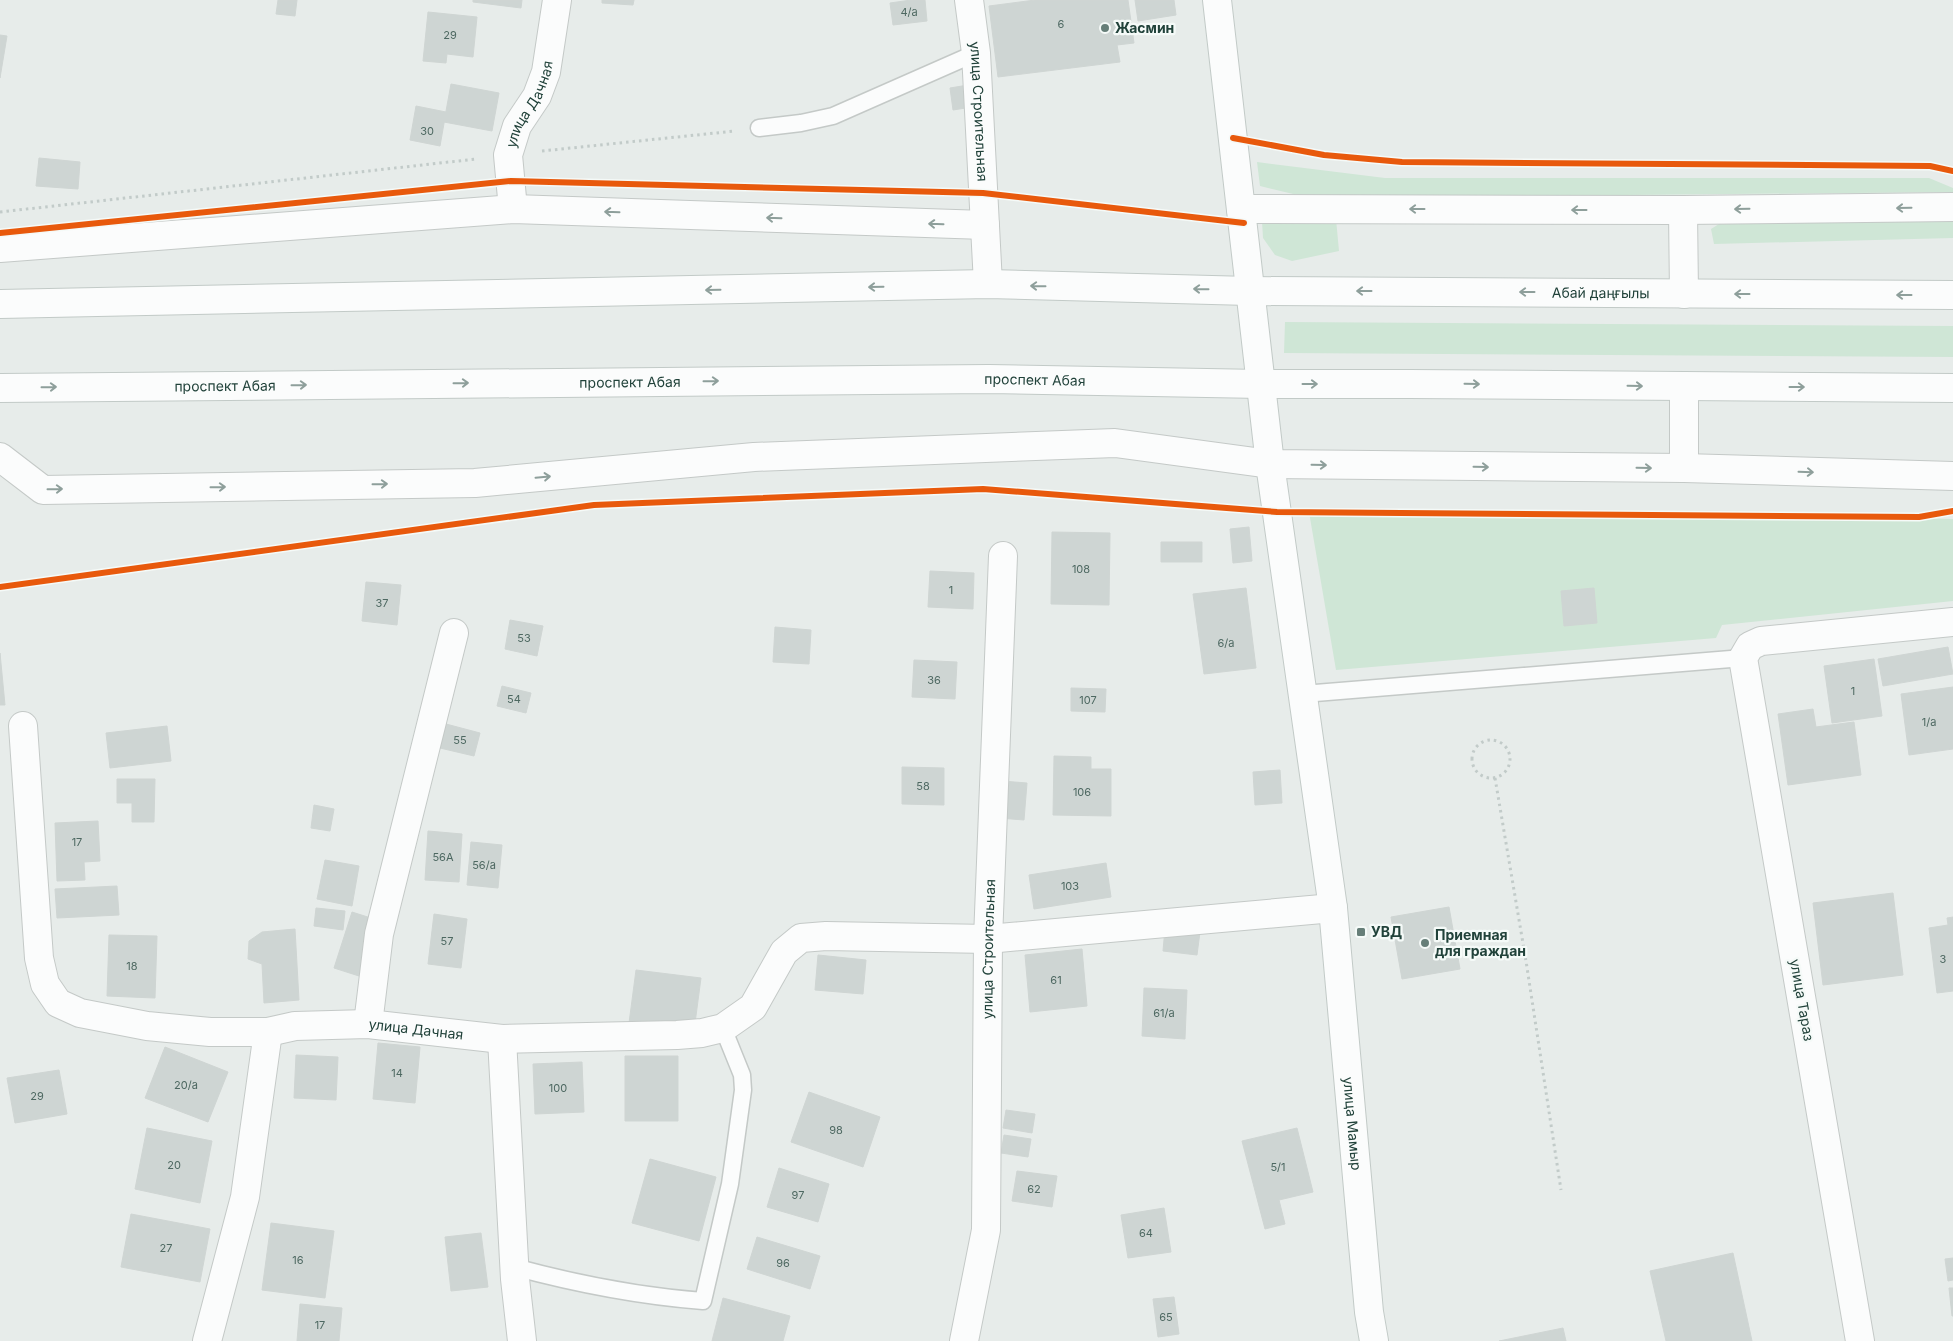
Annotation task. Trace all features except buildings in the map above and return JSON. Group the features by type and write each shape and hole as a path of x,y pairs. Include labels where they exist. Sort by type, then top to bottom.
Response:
{"street":[{"name":"улица Дачная","path":"513,209 508,155 517,126 537,96 546,72 558,0"},
{"name":"улица Строительная","path":"969,0 976,53 988,284"},
{"path":"1217,0 1261,384"},
{"path":"1241,209 1683,210 1953,207"},
{"path":"0,248 513,209 985,225"},
{"path":"1683,210 1684,294"},
{"path":"0,304 988,284 1250,291"},
{"name":"Абай даңғылы","path":"1250,291 1953,295"},
{"name":"проспект Абая","path":"0,388 979,379 1261,384 1953,388"},
{"name":"улица Мамыр","path":"1261,384 1270,464 1333,908 1369,1312 1374,1341"},
{"path":"1684,386 1684,468"},
{"path":"0,457 43,490 475,483 754,457 1115,444 1270,464 1684,468 1953,476"},
{"name":"улица Строительная","path":"964,1341 986,1230 988,939 1003,556"},
{"path":"1743,658 1750,646 1762,640 1953,622"},
{"name":"улица Дачная","path":"454,633 379,934 368,1024 502,1039 677,1035 702,1033 723,1028"},
{"name":"улица Тараз","path":"1743,658 1860,1341"},
{"path":"23,726 39,958 45,984 58,1003 80,1013 148,1026 210,1032 268,1032 295,1026 368,1024"},
{"path":"723,1028 753,1006 784,952 801,938 826,936 988,939 1333,908"},
{"path":"208,1341 245,1197 268,1032"},
{"path":"502,1039 514,1267 522,1341"}],"lane":[{"path":"759,128 801,123 833,116 976,53"},
{"path":"1303,694 1743,658"},
{"path":"514,1267 606,1289 665,1298 704,1301 730,1184 743,1090 742,1075 723,1028"}],"path":[{"path":"0,212 759,128"},
{"path":"1489,739 1502,742 1507,746 1511,759 1506,772 1495,778 1483,776 1474,768 1472,761 1474,750 1478,744 1489,739"},
{"path":"1495,778 1526,961 1561,1190"}],"green space":[{"path":"1257,162 1385,178 1929,178 1953,188 1953,192 1310,198 1260,186"},
{"path":"1953,215 1953,238 1714,244 1711,229 1727,219"},
{"path":"1336,219 1339,251 1292,261 1275,255 1263,238 1262,221"},
{"path":"1285,322 1953,326 1953,357 1284,353"},
{"path":"1309,512 1739,515 1953,519 1953,601 1722,625 1716,638 1336,670"}],"cycle path":[{"path":"1233,138 1324,155 1402,162 1930,166 1953,171"},
{"path":"0,233 511,181 983,193 1244,223"},
{"path":"0,587 594,505 983,489 1277,512 1919,517 1953,511"}],"place":[{"name":"Жасмин","path":"1105,28"},
{"name":"УВД","path":"1361,932"},
{"name":"Приемная для граждан","path":"1425,943"}]}
